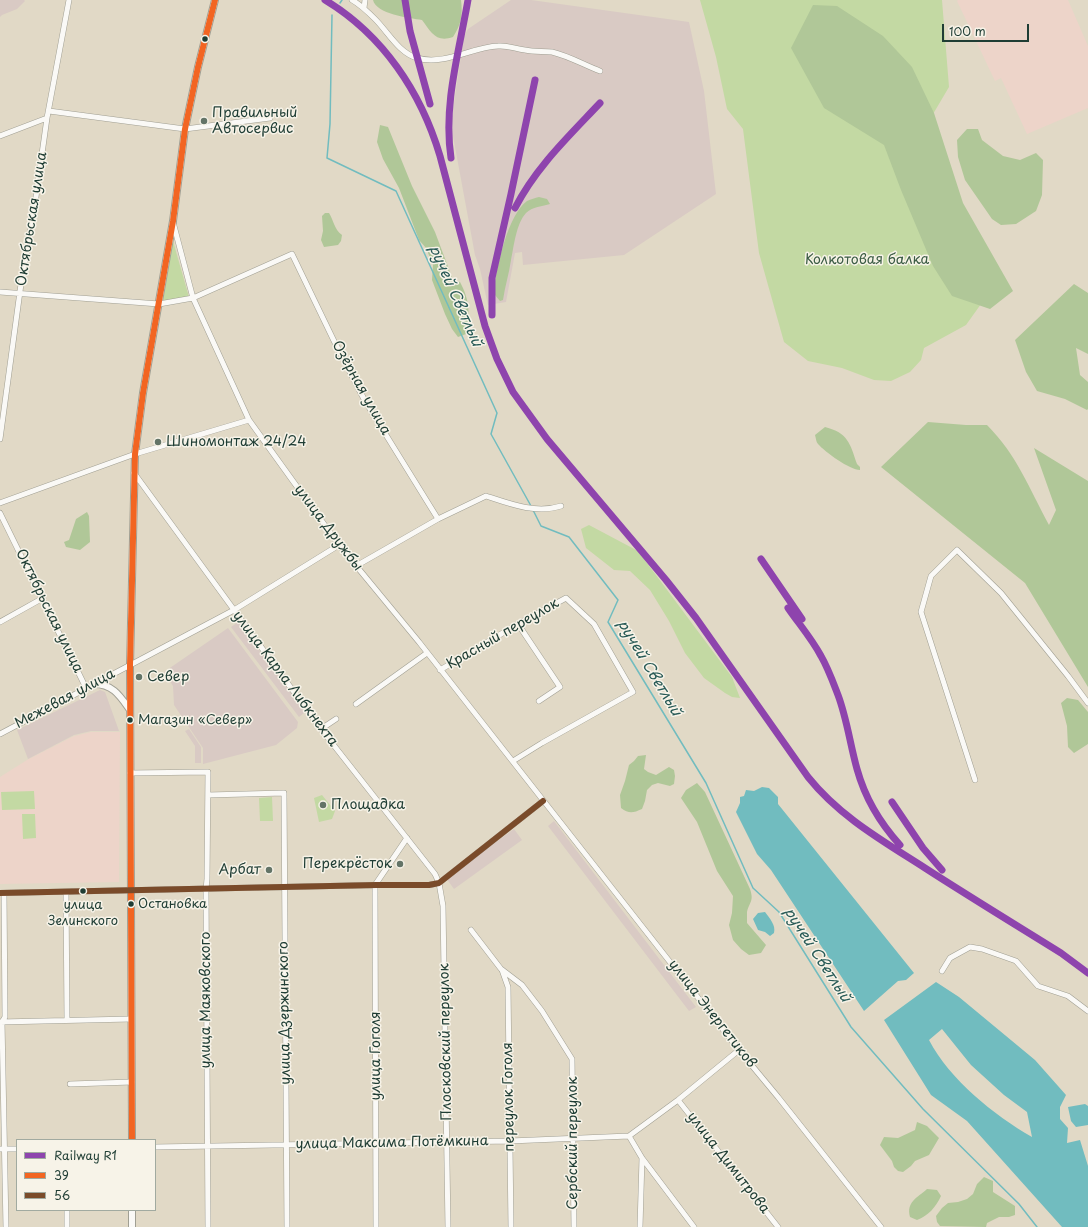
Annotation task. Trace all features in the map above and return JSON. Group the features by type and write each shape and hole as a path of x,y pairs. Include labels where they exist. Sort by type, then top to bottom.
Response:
{"street":[{"name":"Октябрьская улица","path":"0,439 20,293 35,204 47,118 69,0"},
{"path":"132,1139 130,665 135,454 141,400 173,221 185,129 198,67 215,0"},
{"path":"364,8 365,0"},
{"path":"353,1 364,8 402,49 418,58 435,59 488,47 511,46 523,50 551,52 564,56 600,72"},
{"path":"49,112 185,129 270,118"},
{"path":"0,136 47,118"},
{"name":"улица Дружбы","path":"173,221 193,298 249,420 339,545 513,761 543,802"},
{"name":"Озёрная улица","path":"193,298 292,254 335,343 366,401 438,519"},
{"path":"0,292 159,304 193,298"},
{"path":"0,503 135,454 249,420"},
{"name":"улица Карла Либкнехта","path":"134,473 321,729 435,874 439,883"},
{"path":"356,566 438,519 486,496 528,508 552,509 561,506"},
{"name":"Октябрьская улица","path":"0,512 86,688"},
{"name":"Межевая улица","path":"0,734 234,610 339,545"},
{"path":"975,780 921,612 932,576 957,550 1001,593 1088,702"},
{"path":"0,622 43,598"},
{"name":"Красный переулок","path":"440,670 518,624 566,598 594,624 633,692 513,761"},
{"path":"518,624 560,687 539,702"},
{"name":"Красный переулок","path":"356,704 427,653"},
{"path":"94,684 102,684 110,687 119,695 130,710"},
{"path":"321,729 336,719"},
{"name":"улица Маяковского","path":"130,772 208,772 206,888 208,1227"},
{"name":"улица Дзержинского","path":"208,795 284,793 287,1227"},
{"path":"6,1227 2,1149 1,1022 5,1017 2,893 429,885 439,883 543,802"},
{"name":"улица Энергетиков","path":"543,802 881,1227"},
{"path":"375,885 407,838"},
{"name":"Плосковский переулок","path":"439,883 443,906 448,1227"},
{"name":"улица Гоголя","path":"375,885 376,1227"},
{"path":"66,892 66,1020"},
{"path":"471,930 501,969"},
{"path":"942,971 950,958 970,947 982,949 1016,961 1038,986 1068,996 1088,1011"},
{"name":"Сербский переулок","path":"501,969 522,985 542,1011 572,1058 574,1227"},
{"name":"переулок Гоголя","path":"501,969 508,987 511,1227"},
{"path":"1,1022 131,1019"},
{"path":"694,1227 642,1158 629,1136 678,1100 739,1050"},
{"path":"70,1084 132,1082"},
{"name":"улица Димитрова","path":"678,1100 778,1227"},
{"name":"улица Максима Потёмкина","path":"156,1147 447,1143 629,1136"},
{"path":"2,1149 16,1148"},
{"path":"640,1227 642,1158"},
{"path":"67,1211 67,1227"},
{"path":"132,1211 132,1227"}],"shaded area":[{"path":"0,0 25,1 17,9 0,17"},
{"path":"511,0 531,0 689,22 704,91 716,194 624,255 523,265 522,252 515,253 506,302 488,305 480,269 475,255 453,136 452,116 464,36 468,29"},
{"path":"1068,0 1088,46 1088,108 1027,134 1001,78 995,81 957,1"},
{"path":"238,622 305,712 299,717 231,627"},
{"path":"228,628 298,722 297,728 276,745 203,764 203,748 174,705 173,686 164,672"},
{"path":"100,690 105,692 119,731 91,731 74,735 28,759 17,730"},
{"path":"189,729 201,747 201,763 195,763 195,746 185,731"},
{"path":"91,732 120,732 119,882 0,884 0,777 27,760 74,736"},
{"path":"554,821 696,1007 689,1011 548,826"},
{"path":"514,829 522,840 454,889 446,878"}],"green space":[{"path":"373,0 461,0 461,20 453,37 442,39 434,35 422,20 386,12 375,5"},
{"name":"Колкотовая балка","path":"700,0 942,0 949,87 923,131 991,290 966,325 924,348 921,360 910,372 891,381 874,380 842,368 808,361 784,342 759,253 743,129 727,109 716,57"},
{"path":"813,5 837,6 883,36 912,67 934,113 963,203 1013,291 990,309 952,296 933,266 884,145 824,108 791,48"},
{"path":"380,125 388,127 412,186 435,232 453,280 460,282 466,295 468,320 466,334 458,337 452,329 445,314 432,280 433,265 426,248 419,240 399,188 383,159 377,142"},
{"path":"967,129 978,129 982,140 1003,156 1020,160 1036,153 1043,160 1042,195 1036,211 1016,224 1001,225 992,219 965,180 958,157 957,140"},
{"path":"539,197 547,199 550,204 531,209 526,213 520,223 516,235 503,300 500,301 495,295 494,288 504,241 514,217 520,208 527,201"},
{"path":"325,213 329,213 336,228 342,235 341,241 338,245 324,247 321,240 323,231 322,216"},
{"path":"173,241 189,297 163,301"},
{"path":"1074,284 1088,293 1088,354 1076,348 1080,375 1088,382 1087,410 1065,399 1037,391 1026,372 1015,340"},
{"path":"928,422 987,425 1007,448 1015,460 1049,525 1056,510 1034,448 1088,481 1088,687 1025,583 881,467"},
{"path":"825,427 839,432 847,440 860,470 850,467 838,460 818,444 815,435"},
{"path":"87,512 89,516 90,542 80,550 66,547 64,542 69,540 76,519"},
{"path":"589,525 638,551 732,677 740,698 732,697 704,678 685,653 669,621 650,590 630,571 614,570 586,548 581,529"},
{"path":"1067,698 1078,700 1088,712 1088,744 1074,753 1068,747 1067,726 1061,703"},
{"path":"646,755 644,769 656,775 669,767 674,770 674,784 670,786 658,783 652,785 647,790 642,809 629,812 621,808 620,795 629,765 638,756"},
{"path":"697,783 705,792 750,889 752,899 747,912 747,923 766,945 761,953 749,955 733,940 729,925 732,913 733,896 717,871 697,822 681,798 686,790"},
{"path":"34,791 35,809 2,810 1,792"},
{"name":"Площадка","path":"322,795 335,811 332,819 319,822 314,798"},
{"path":"272,797 273,821 260,821 259,798"},
{"path":"22,814 35,814 36,838 23,839"},
{"path":"917,1122 927,1126 939,1138 929,1155 915,1161 903,1172 898,1171 880,1145 884,1137 898,1138 915,1130"},
{"path":"984,1177 993,1181 993,1192 1015,1206 1015,1215 1009,1217 999,1217 987,1223 986,1227 940,1226 937,1222 936,1216 942,1208 948,1203 967,1199 973,1194 977,1184"},
{"path":"927,1189 937,1190 941,1196 937,1204 928,1214 917,1220 910,1217 909,1212 911,1204"}],"water":[{"path":"762,787 769,788 778,797 778,804 914,973 906,980 898,981 864,1011 771,870 757,854 736,812 740,803 740,797 744,796 746,790 754,791"},
{"path":"765,912 774,927 774,933 770,936 765,932 758,930 753,919 758,913"},
{"path":"936,982 959,997 1035,1060 1066,1095 1060,1107 1060,1119 1068,1128 1067,1143 1080,1140 1088,1166 1088,1227 1062,1227 967,1121 931,1095 884,1020","holes":["942,1029 971,1065 1004,1095 1027,1112 1032,1137 1003,1118 974,1095 949,1069 929,1040"]},
{"path":"1085,1104 1088,1106 1088,1125 1076,1127 1071,1121 1068,1107"}],"waterway":[{"name":"ручей Светлый","path":"332,15 330,124 327,158 396,191 497,413 491,434 531,506"},
{"name":"ручей Светлый","path":"533,510 541,526 569,537 618,600 608,622 706,783 753,888 779,912 851,1027 923,1109 1019,1204 1037,1227"}],"rail line":[{"name":"R1","path":"325,0 346,14 365,30 382,48 411,88 422,110 432,132 440,156 485,326 497,359 513,392 547,439 666,580 696,618 808,777 834,804 863,827 942,879 1061,953 1088,973"},
{"name":"R1","path":"405,0 410,31 430,104"},
{"name":"R1","path":"451,158 449,138 450,98 468,0"},
{"name":"R1","path":"492,315 492,278 535,80"},
{"name":"R1","path":"515,208 523,193 543,165 600,103"},
{"name":"R1","path":"761,559 802,619"},
{"name":"R1","path":"788,608 814,644 826,665 841,704 857,769 864,790 879,818 900,845"},
{"name":"R1","path":"892,802 923,848 942,870"}],"transit line":[{"name":"39","path":"132,1139 130,665 135,454 143,393 173,221 185,129 198,67 215,0"},
{"name":"56","path":"0,893 429,885 439,883 543,801"}],"place":[{"name":"Правильный Автосервис","path":"204,121"},
{"name":"Шиномонтаж 24/24","path":"158,442"},
{"name":"Север","path":"139,677"},
{"name":"Магазин «Север»","path":"130,720"},
{"name":"Площадка","path":"323,805"},
{"name":"Перекрёсток","path":"400,864"},
{"name":"Арбат","path":"269,870"},
{"name":"улица Зелинского","path":"83,891"},
{"name":"Остановка","path":"131,904"}]}
